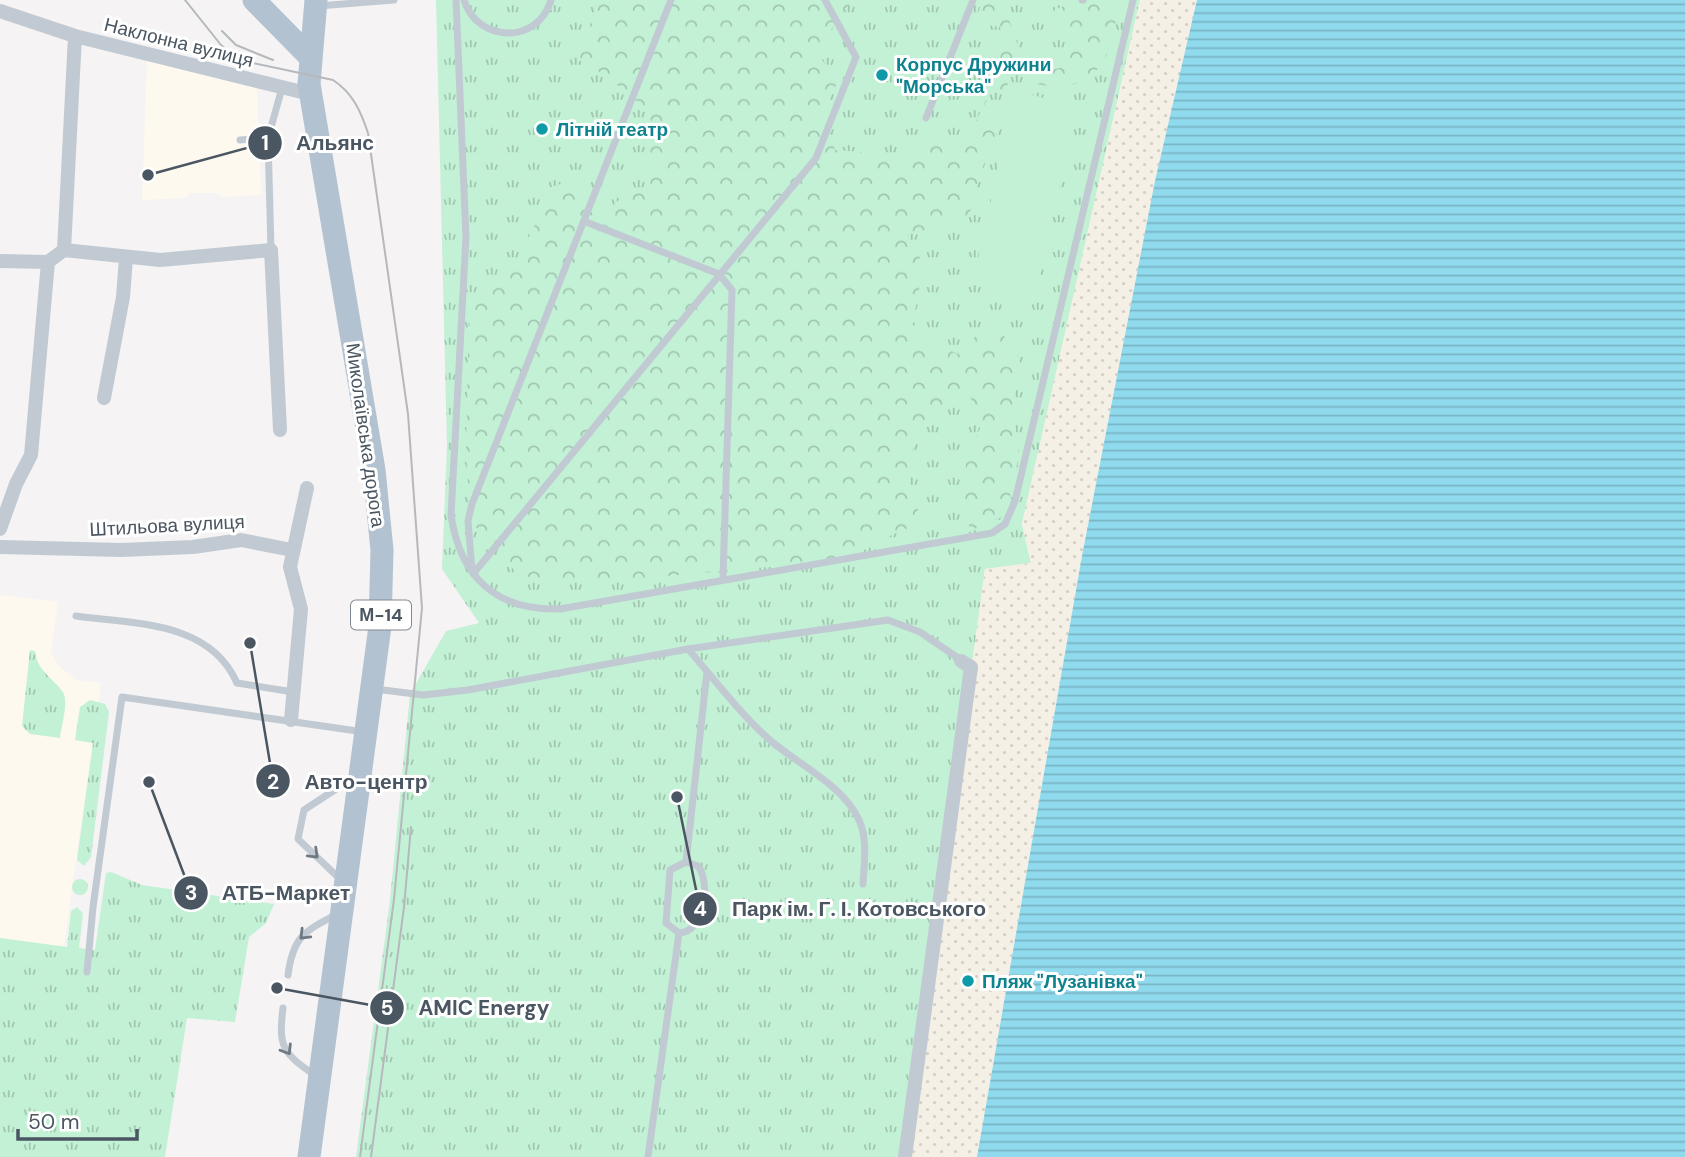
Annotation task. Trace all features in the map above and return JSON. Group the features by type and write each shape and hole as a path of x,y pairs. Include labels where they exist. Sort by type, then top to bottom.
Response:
{"main road":[{"path":"254,0 310,57"},
{"name":"Миколаївська дорога","path":"309,1157 380,626 382,562 374,470 310,94 310,57 318,2"}],"street":[{"name":"Наклонна вулиця","path":"0,12 75,36 310,94"},
{"path":"64,250 75,36"},
{"path":"0,261 48,262 64,250 159,260 271,250 281,430"},
{"path":"104,398 123,297 126,258"},
{"path":"0,529 16,484 31,455 48,262"},
{"path":"291,720 301,609 293,584 292,550 307,488"},
{"name":"Штильова вулиця","path":"0,547 121,550 193,547 241,540 292,550"},
{"path":"905,1157 971,667 961,661"}],"lane":[{"path":"318,2 394,0"},
{"path":"456,0 466,237 451,514 460,552 473,574 500,598 540,610 560,609 723,578 992,533 1005,524 1015,501 1133,0"},
{"path":"464,0 475,22 488,30 503,34 517,33 531,27 543,17 551,0"},
{"path":"473,574 468,521 472,504 586,222 671,0"},
{"path":"473,574 816,158 856,57 825,0"},
{"path":"926,118 973,0"},
{"path":"271,250 268,138 282,88"},
{"path":"240,140 268,138"},
{"path":"586,222 719,274 732,290 723,578"},
{"path":"76,616 170,628 215,650 225,660 237,683 293,692"},
{"path":"371,689 423,695 468,690 688,649 888,620 920,632 961,661"},
{"path":"688,649 770,740 850,805 860,822 865,850 863,884"},
{"path":"686,862 708,672"},
{"path":"87,972 93,907 122,697 365,732"},
{"path":"345,884 298,839 304,810 359,774"},
{"path":"686,862 698,866 704,884 699,922 691,930 679,933 666,923 664,912 670,870 686,862"},
{"path":"288,975 290,954 296,942 307,929 341,912"},
{"path":"648,1157 679,933"},
{"path":"283,1008 280,1034 282,1047 290,1058 320,1078"}],"shaded area":[{"path":"147,61 257,85 261,195 221,197 216,193 190,193 185,198 142,200"},
{"path":"0,595 58,602 51,652 58,665 76,680 101,683 64,946 0,938"}],"green space":[{"path":"436,0 1140,0 1022,524 1031,563 985,569 905,1157 356,1157 390,900 410,694 446,631 479,623 442,569 447,445"},
{"path":"598,0 852,0 816,51 827,67 843,69 823,115 835,150 916,156 934,134 958,151 967,140 986,100 1001,122 974,193 969,218 907,235 924,265 913,321 929,342 961,355 982,328 1004,336 1019,358 1013,408 1019,455 1006,515 970,531 964,499 966,459 980,428 970,396 943,408 924,427 918,439 910,466 910,482 919,523 834,561 599,582 518,576 495,543 471,523 466,454 469,308 506,281 534,227 543,190 563,183 586,204 603,214 619,200 646,186 652,137 650,112 605,75 579,60"},
{"path":"983,0 1020,0 1005,9 1024,62 1039,62 1047,71 1069,66 1067,58 1076,45 1075,36 1067,40 1058,34 1048,13 1061,7 1117,0 1116,20 1107,55 1087,79 1072,85 1032,83 1014,70 1006,88 993,93 1002,36 1000,27 986,25 977,15"},
{"path":"1032,95 1064,103 1074,120 1039,280 1020,300 988,291 975,272 1012,107"},
{"path":"30,650 35,651 42,669 65,696 60,738 30,734 22,726"},
{"path":"90,700 105,704 109,712 91,857 84,866 77,860 93,743 75,740 80,707"},
{"path":"111,872 142,885 274,904 266,923 249,937 235,1022 187,1018 165,1157 0,1157 0,938 67,947 71,911 77,907 83,913 79,948 95,950 106,873"},
{"path":"77,879 83,879 88,887 86,893 77,895 72,890 72,884"}],"sand":[{"path":"1140,0 1202,0 1082,556 977,1157 905,1157 985,569 1031,563 1022,524"}],"water":[{"path":"1197,0 1685,0 1685,1157 977,1157 1082,556 1155,181"}],"tram line":[{"path":"185,0 221,45 239,60 333,80 346,91 355,104 368,133 408,414 422,608 394,899 360,1157"},
{"path":"222,31 236,45 273,60"},
{"path":"371,1157 404,907 411,827"}],"place":[{"name":"Корпус Дружини \"Морська\"","path":"882,75"},
{"name":"Літній театр","path":"542,129"},
{"name":"Альянс","path":"148,175"},
{"name":"Авто-центр","path":"250,643"},
{"name":"АТБ-Маркет","path":"149,782"},
{"name":"Парк ім. Г. І. Котовського","path":"677,797"},
{"name":"Пляж \"Лузанівка\"","path":"968,981"},
{"name":"AMIC Energy","path":"277,988"}]}
